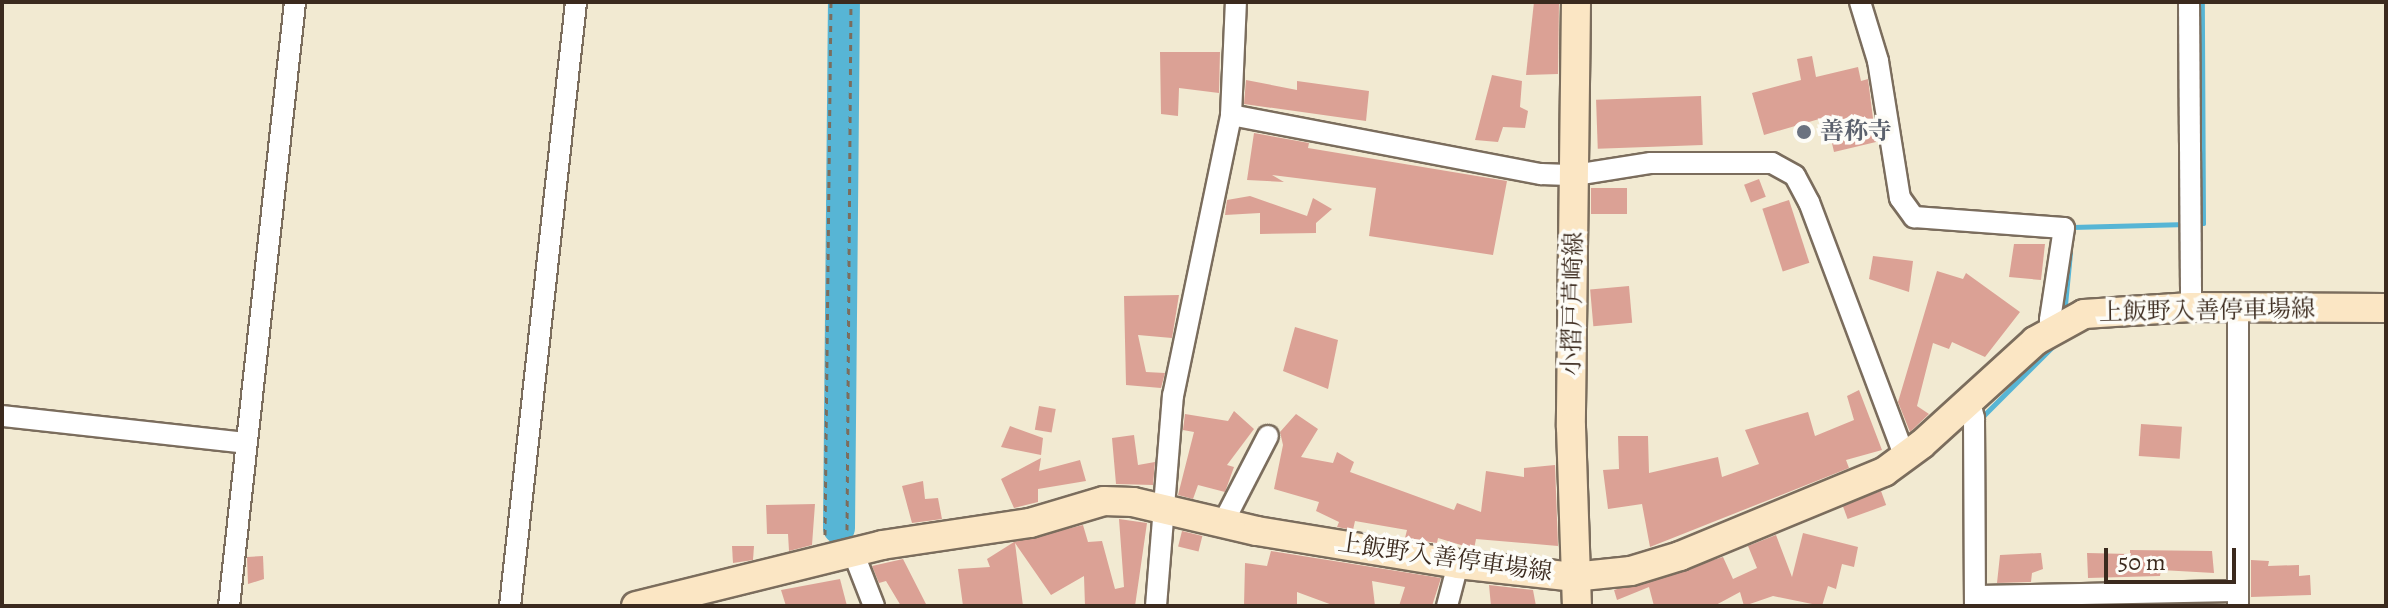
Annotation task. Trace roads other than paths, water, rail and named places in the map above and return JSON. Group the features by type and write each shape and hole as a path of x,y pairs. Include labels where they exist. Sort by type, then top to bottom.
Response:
{"main road":[{"name":"小摺戸芦崎線","path":"1576,2 1573,577 1577,606"},
{"name":"上飯野入善停車場線","path":"636,606 853,552 1030,523 1104,501 1160,508 1223,523 1458,564 1573,577 1631,571 1680,556 1858,483 1905,457 2055,328 2104,310 2386,308"}],"street":[{"path":"229,606 295,2"},
{"path":"510,606 576,2"},
{"path":"1156,606 1160,508 1173,396 1231,115 1236,2"},
{"path":"1860,2 1878,61 1900,198 1914,217 2064,228 2050,320 2055,328"},
{"path":"2189,2 2191,307"},
{"path":"1231,115 1541,174 1575,175 1651,163 1772,163 1795,176 1905,457"},
{"path":"1969,399 1974,418 1976,601 2238,598 2238,311"},
{"path":"2,416 245,443"},
{"path":"1223,523 1268,436"},
{"path":"853,552 874,606"},
{"path":"1447,606 1458,564"}],"waterway":[{"path":"839,528 844,2"},
{"path":"2197,223 2203,223 2202,2"},
{"path":"2072,227 2187,224"},
{"path":"2064,315 2070,253"},
{"path":"1982,417 2059,340"}],"place":[{"name":"善称寺","path":"1804,132"}]}
